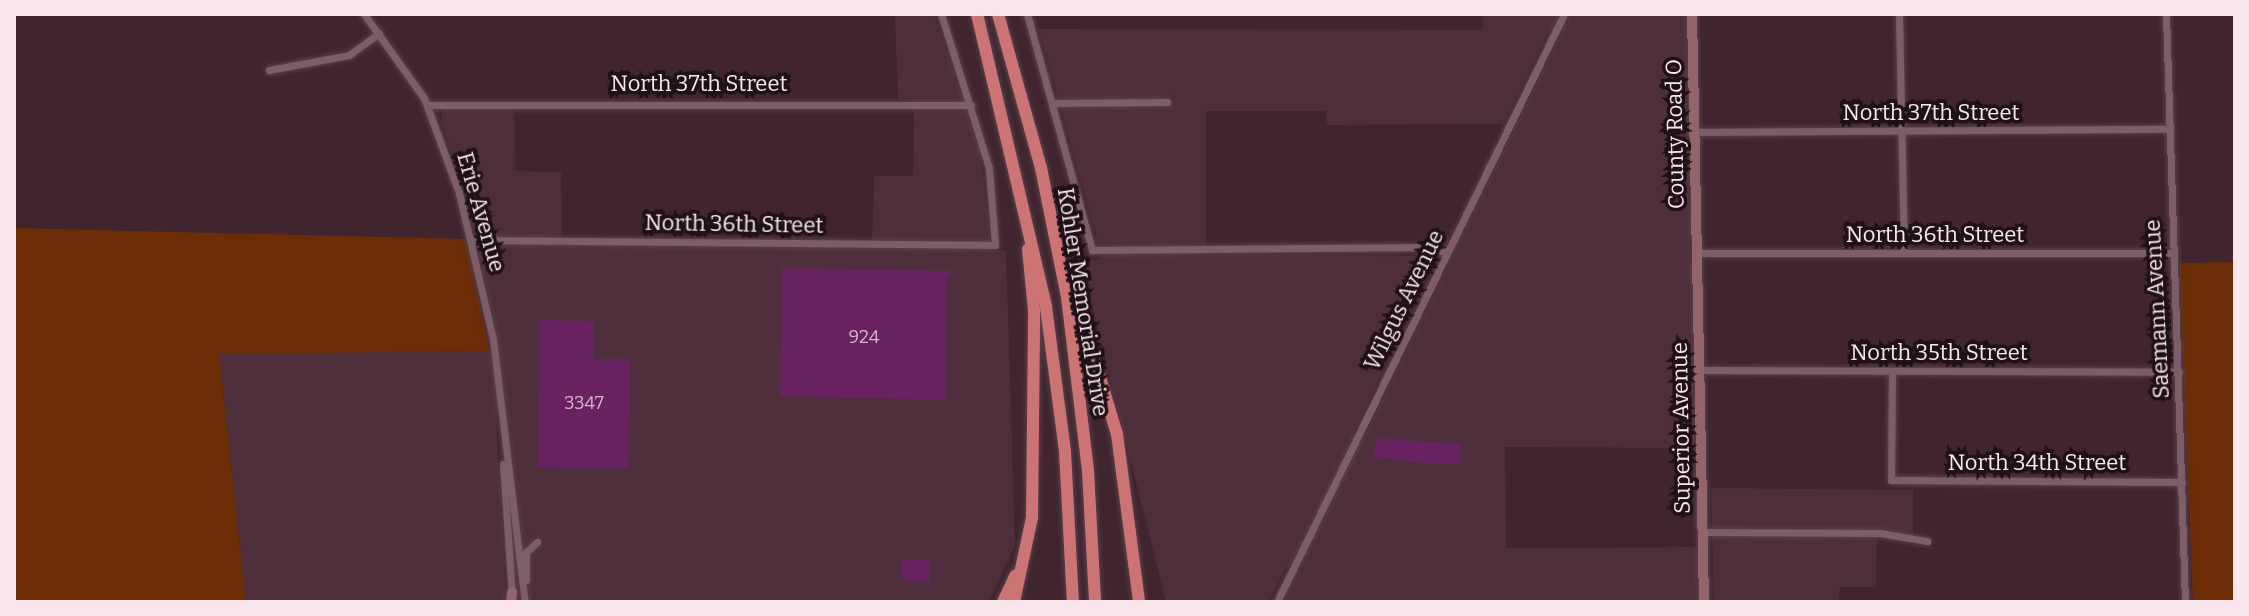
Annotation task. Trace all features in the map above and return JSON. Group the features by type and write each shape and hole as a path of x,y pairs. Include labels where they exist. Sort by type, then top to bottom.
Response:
{"highway":[{"name":"Kohler Memorial Drive","path":"977,14 1018,166 1054,356 1073,602"},
{"name":"Kohler Memorial Drive","path":"998,14 1056,238 1088,471 1095,602"},
{"path":"1014,602 1029,550 1033,462 1033,292 1018,166"},
{"path":"1056,238 1117,434 1139,602"},
{"path":"1003,602 1020,562 1033,462"}],"street":[{"name":"Erie Avenue","path":"364,14 427,105 472,240 493,339 503,442 512,599"},
{"path":"941,14 971,105"},
{"path":"1027,14 1092,250 1432,247 1447,253"},
{"name":"Wilgus Avenue","path":"1277,602 1564,14"},
{"name":"County Road O","path":"1692,14 1698,253"},
{"path":"1899,14 1904,252"},
{"name":"Saemann Avenue","path":"2166,14 2171,253 2179,372 2185,602"},
{"path":"269,70 349,55 379,33"},
{"path":"1052,103 1167,102"},
{"name":"North 37th Street","path":"427,105 971,105"},
{"name":"North 36th Street","path":"472,240 995,245 993,193 971,105"},
{"name":"North 37th Street","path":"1695,132 2167,129"},
{"name":"North 36th Street","path":"1698,253 2171,253"},
{"name":"Superior Avenue","path":"1698,253 1704,602"},
{"name":"North 35th Street","path":"1700,370 2179,372"},
{"name":"North 34th Street","path":"1892,371 1891,480 2182,482"},
{"name":"Erie Avenue","path":"503,442 526,602"},
{"path":"1703,532 1880,533 1927,541"},
{"path":"526,602 526,555 537,542"}],"shaded area":[{"path":"895,14 934,14 980,151 991,251 1006,251 1015,545 989,602 530,602 505,400 497,401 497,442 506,602 246,602 219,353 500,351 465,191 441,121 443,107 514,103 515,171 561,172 562,242 872,248 874,176 913,176 914,100 898,99"},
{"path":"1483,14 1685,14 1695,448 1505,447 1506,548 1698,547 1699,602 1284,602 1301,566 1286,566 1269,602 1166,602 1081,261 1101,259 1097,238 1039,29 1482,30","holes":["1549,30 1563,30 1366,434 1353,434 1436,256 1206,254 1206,111 1326,111 1327,125 1503,124"]},
{"path":"14,228 466,239 489,351 219,354 246,602 14,602"},
{"path":"2235,262 2235,602 2193,602 2179,263"},
{"path":"1711,488 1913,490 1913,536 1877,529 1876,587 1840,587 1839,602 1714,602"}],"building":[{"path":"782,268 952,271 947,279 945,400 780,396"},
{"path":"540,320 593,321 593,359 630,359 628,468 538,467"},
{"path":"1378,438 1459,444 1462,457 1458,464 1426,464 1372,456"},
{"path":"901,560 930,560 930,581 903,581"}]}
